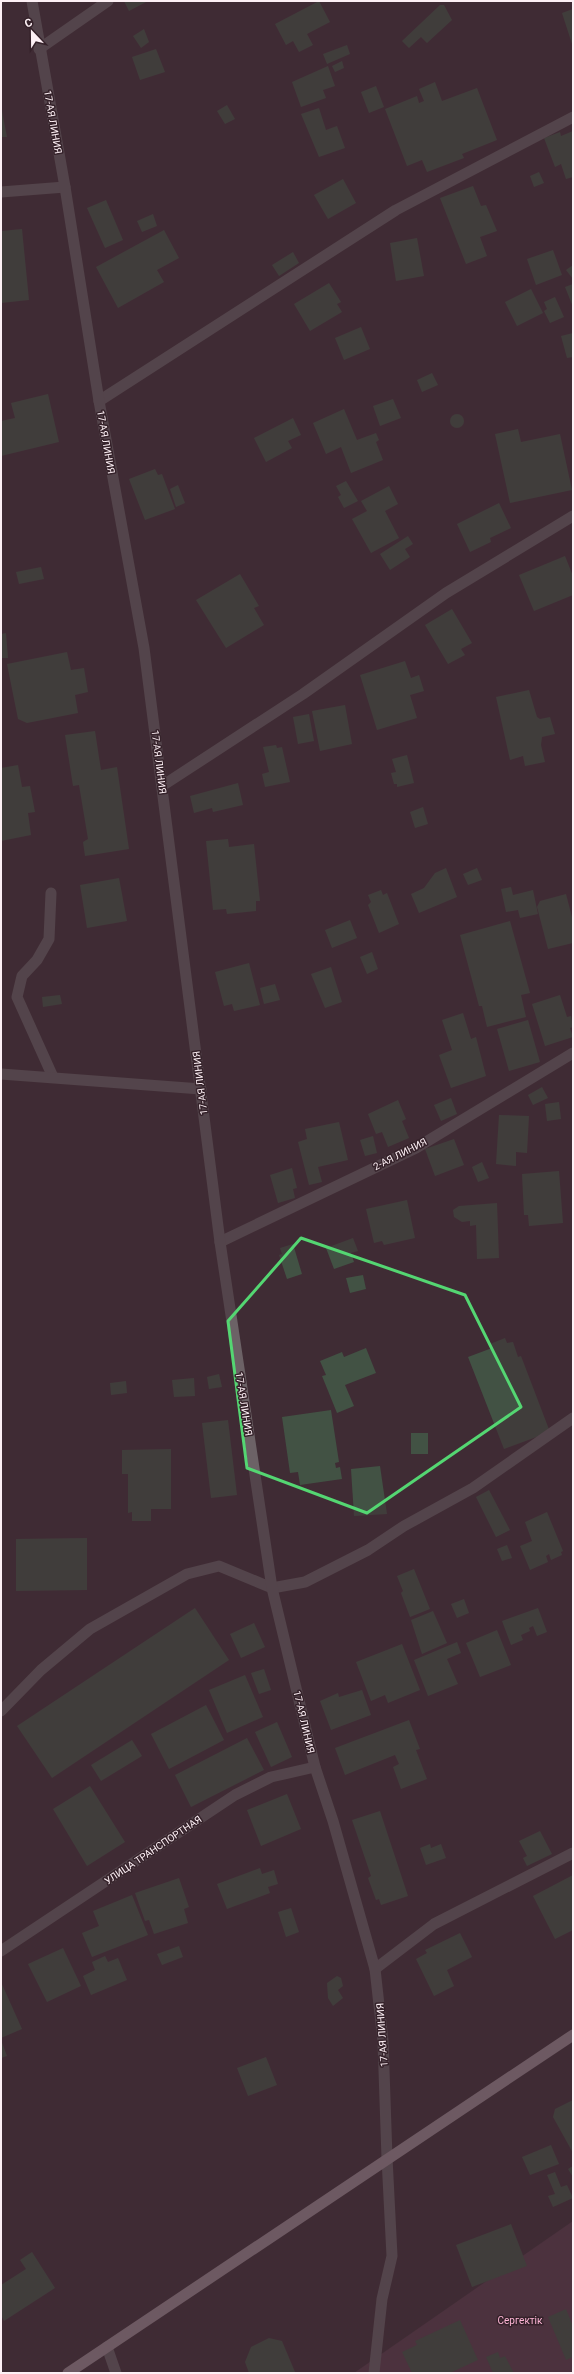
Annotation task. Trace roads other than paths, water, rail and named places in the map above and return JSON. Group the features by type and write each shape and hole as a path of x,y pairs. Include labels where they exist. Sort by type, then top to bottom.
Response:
{"main road":[{"path":"68,2373 387,2158 573,2035"}],"street":[{"name":"17-АЯ ЛИНИЯ","path":"32,1 99,401 144,648 220,1242 272,1588 315,1767 340,1843 375,1969 383,2041 392,2256 382,2299 374,2373"},
{"path":"39,49 108,1"},
{"path":"99,401 396,210 573,117"},
{"path":"1,192 64,187"},
{"path":"162,786 303,694 446,593 573,516"},
{"path":"50,893 49,939 37,960 22,976 16,997 53,1077"},
{"name":"2-АЯ ЛИНИЯ","path":"220,1242 416,1148 573,1052"},
{"path":"1,1074 201,1089"},
{"path":"1,1711 41,1670 90,1629 187,1574 219,1566 272,1588 305,1582 368,1550 404,1526 474,1488 573,1418"},
{"name":"УЛИЦА ТРАНСПОРТНАЯ","path":"1,1951 235,1795 271,1777 315,1767"},
{"path":"375,1969 434,1924 573,1853"},
{"path":"107,2347 116,2373"}],"park label":[{"name":"Сергектік","path":"520,2320"}]}
